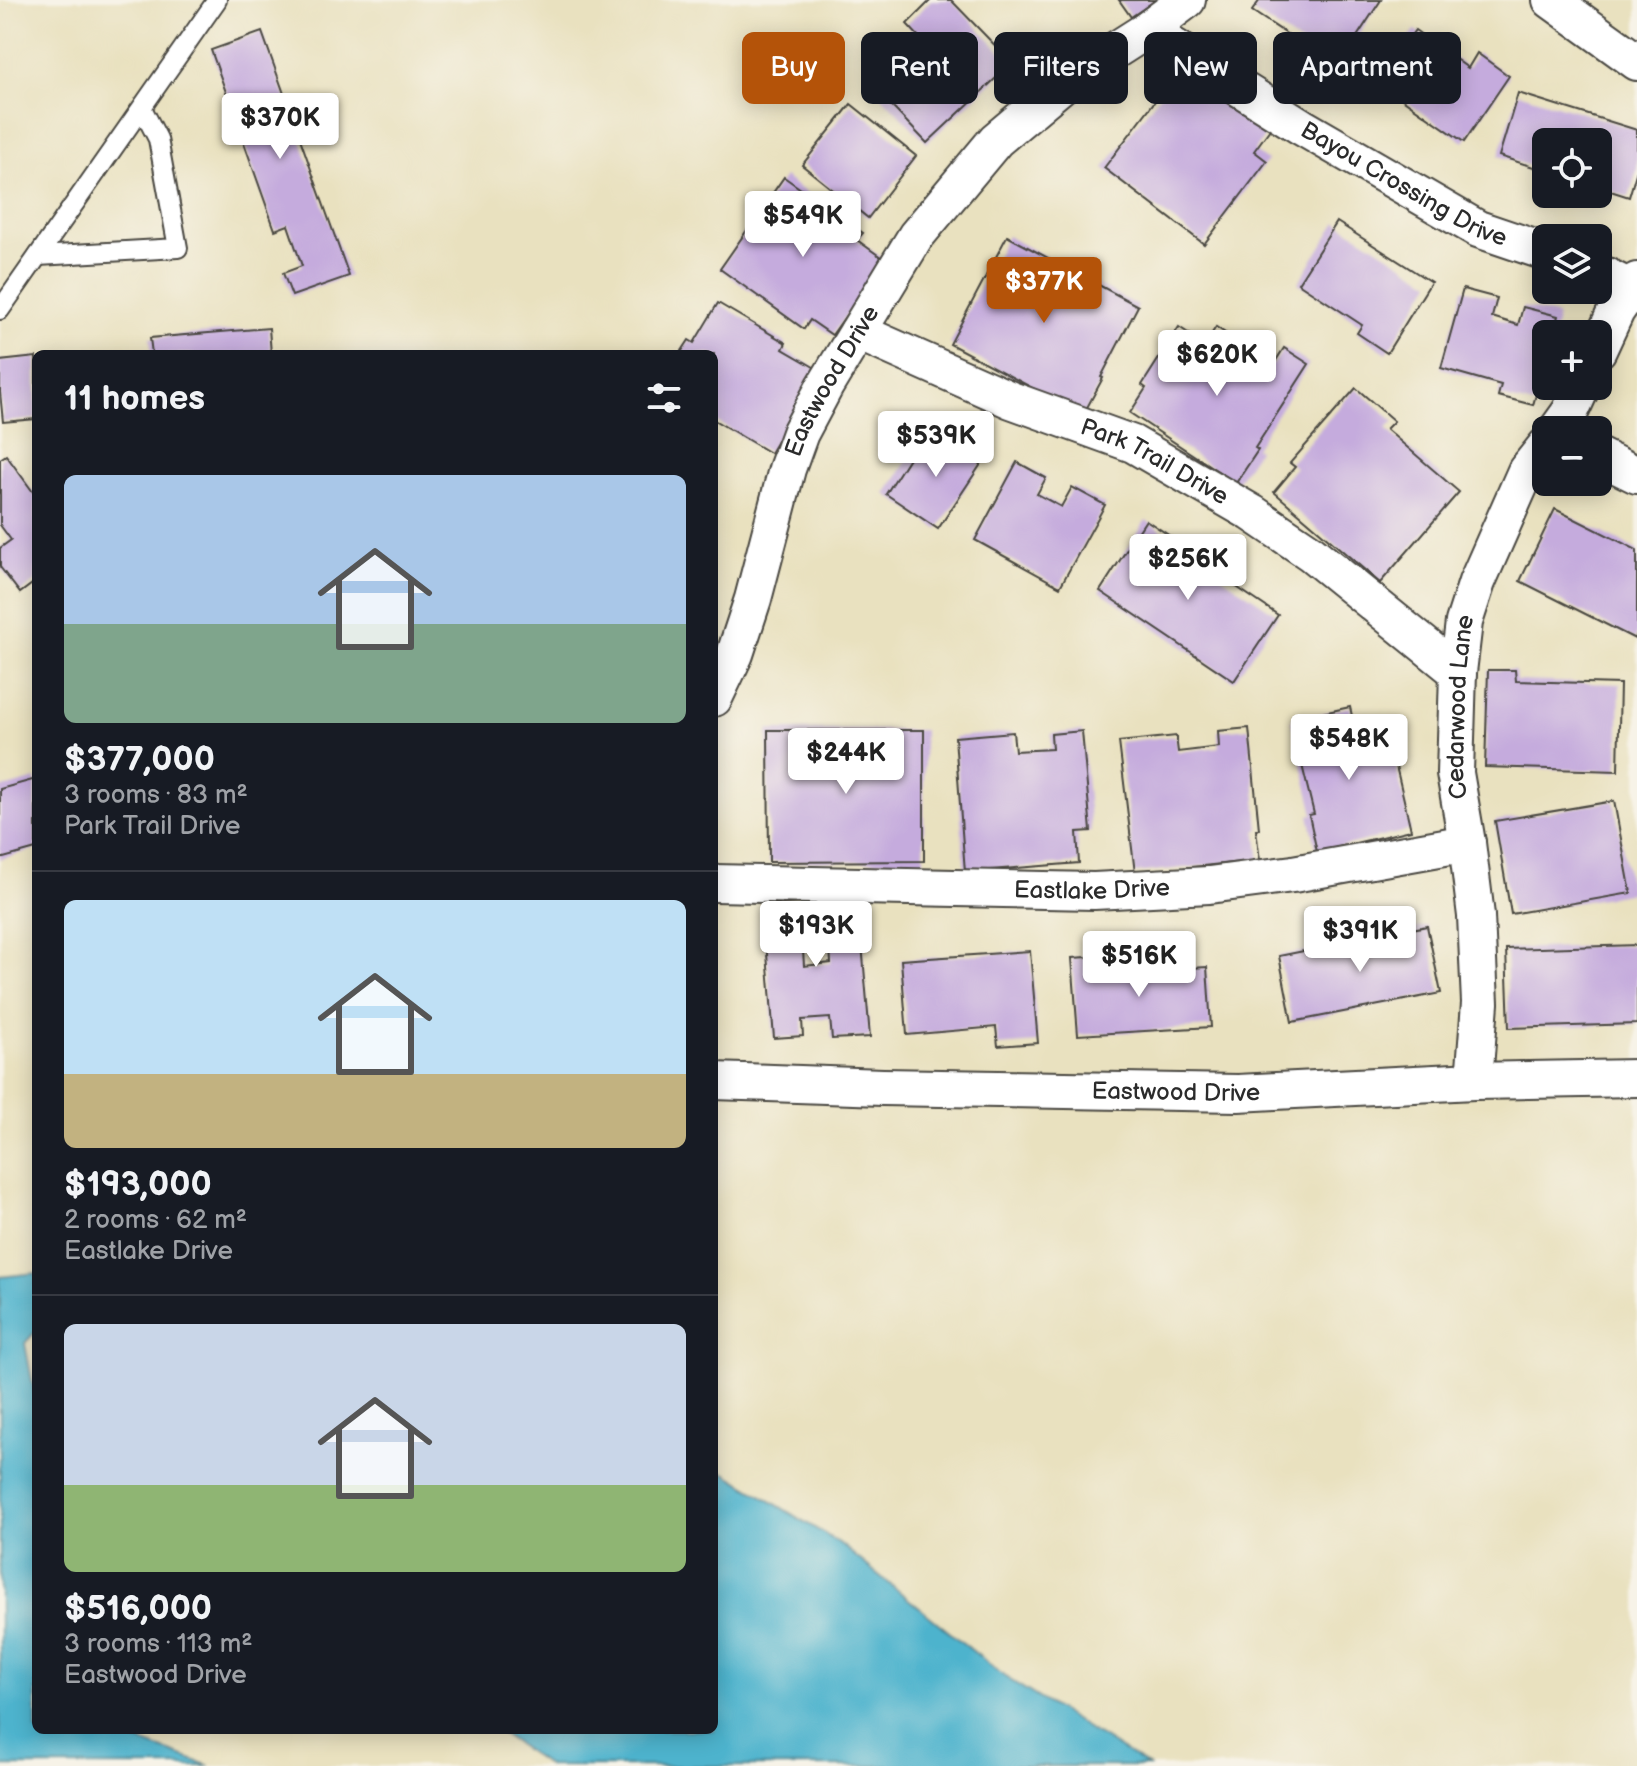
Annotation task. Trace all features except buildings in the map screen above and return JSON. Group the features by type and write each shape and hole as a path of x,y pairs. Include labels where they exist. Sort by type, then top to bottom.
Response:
{"street":[{"name":"Eastwood Drive","path":"718,690 735,654 753,599 787,469 800,433 916,236 996,140 1064,83 1147,30 1187,0"},
{"path":"1551,0 1637,62"},
{"name":"Bayou Crossing Drive","path":"1147,30 1302,127 1478,229 1532,247"},
{"path":"1612,277 1635,285 1612,320"},
{"name":"Park Trail Drive","path":"858,332 1011,400 1133,444 1252,513 1311,553 1458,672"},
{"path":"1612,463 1637,475"},
{"name":"Cedarwood Lane","path":"1474,1081 1480,1003 1476,916 1455,773 1458,672 1464,622 1477,582 1532,464"},
{"name":"Eastlake Drive","path":"718,883 1094,891 1209,885 1293,874 1467,843"},
{"name":"Eastwood Drive","path":"718,1081 1238,1093 1474,1081 1637,1078"}],"lane":[{"path":"0,310 217,0"},
{"path":"38,256 178,248 158,139 142,108"}],"water":[{"path":"32,1273 32,1335 25,1343 32,1381 32,1734 118,1734 210,1766 0,1766 0,1277"},
{"path":"718,1471 839,1543 1005,1677 1148,1766 548,1766 503,1734 718,1734"}]}
